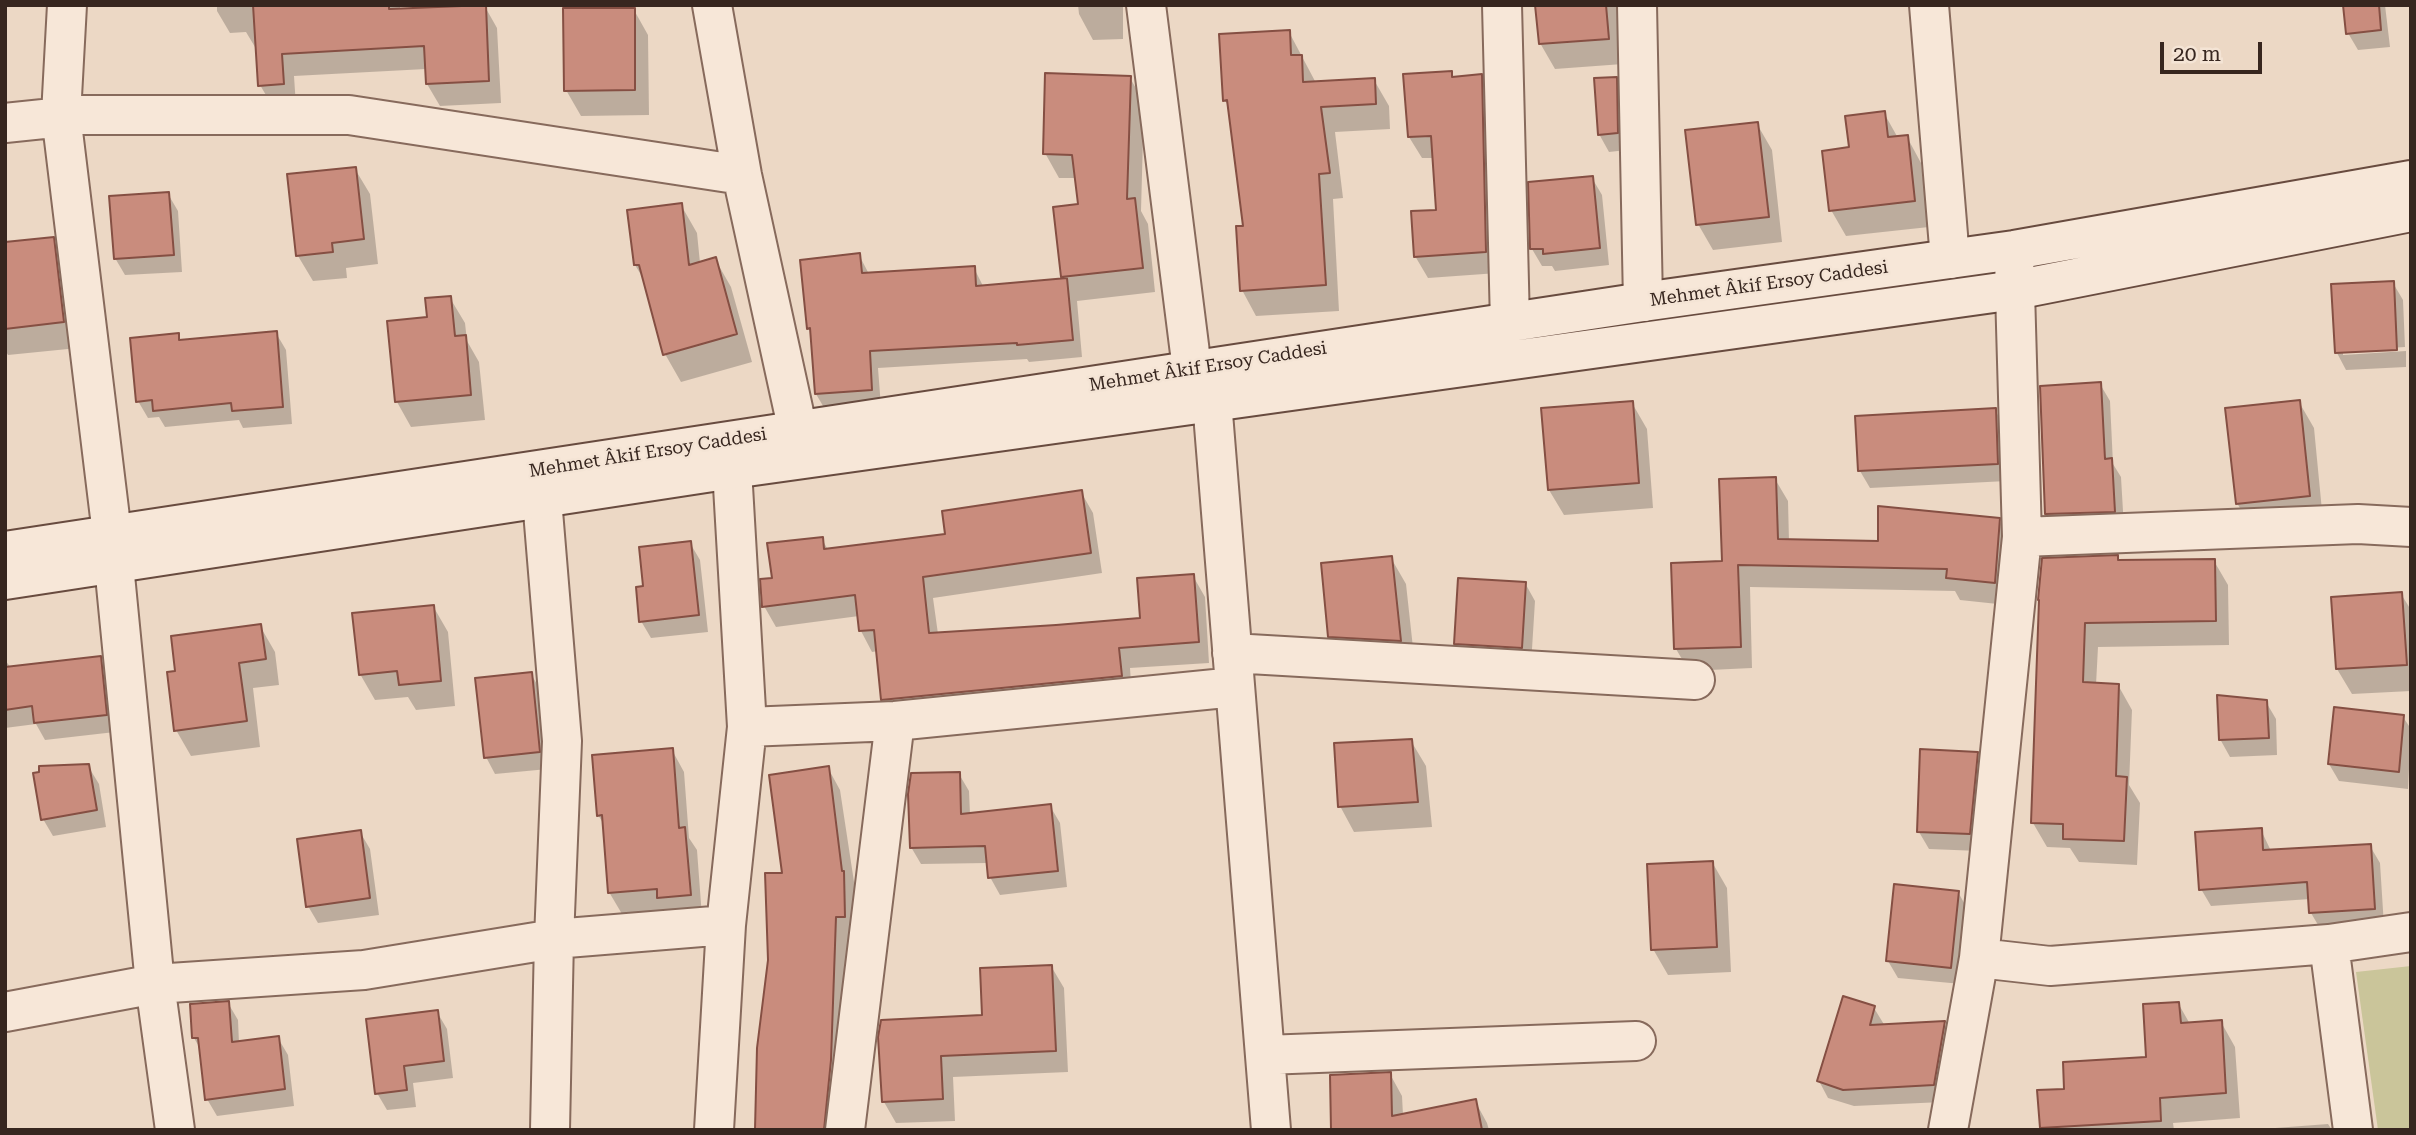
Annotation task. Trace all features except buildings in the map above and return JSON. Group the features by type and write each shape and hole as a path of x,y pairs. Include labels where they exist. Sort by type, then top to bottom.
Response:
{"street":[{"path":"67,5 61,116 113,550 155,984 175,1130"},
{"path":"712,5 742,175 798,431"},
{"path":"1146,5 1192,369 1212,401 1271,1130"},
{"path":"1502,5 1510,323"},
{"path":"1637,5 1643,302"},
{"path":"1929,5 1950,259"},
{"path":"5,123 61,116 349,115 742,175"},
{"name":"Mehmet Âkif Ersoy Caddesi","path":"5,580 113,550 798,431 1192,369 2014,250 2411,180"},
{"name":"Mehmet Âkif Ersoy Caddesi","path":"5,551 113,550 542,499 732,469 2015,290 2411,212"},
{"path":"1948,1130 1979,958 2022,537 2014,250"},
{"path":"714,1130 726,925 747,727 732,469"},
{"path":"542,499 562,741 550,1130"},
{"path":"2022,537 2358,524 2411,527"},
{"path":"747,727 895,721 1233,670 1695,680"},
{"path":"845,1130 895,721"},
{"path":"5,1012 155,984 364,970 554,939 726,925"},
{"path":"1979,958 2050,966 2329,944 2411,932"},
{"path":"2329,944 2353,1130"},
{"path":"1265,1055 1636,1041"}],"shaded area":[{"path":"2411,966 2411,1130 2378,1130 2356,972"}]}
